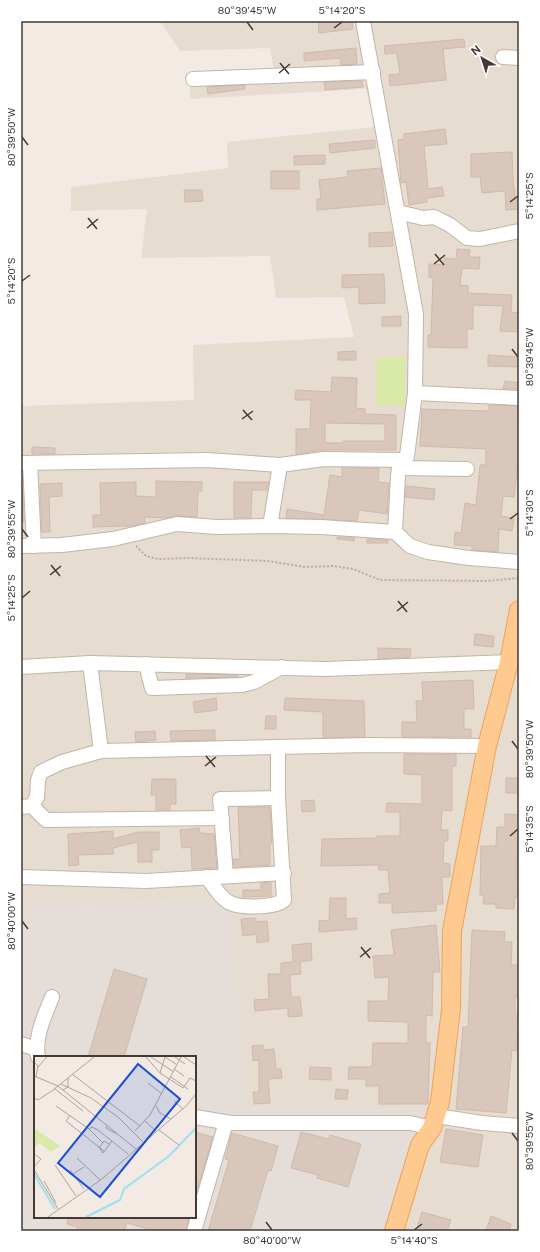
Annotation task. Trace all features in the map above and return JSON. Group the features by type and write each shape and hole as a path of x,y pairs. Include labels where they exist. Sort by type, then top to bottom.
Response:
{"main road":[{"path":"394,1231 420,1145 434,1122 440,1102 448,1043 452,931 487,746 509,662 519,610"}],"street":[{"path":"364,21 416,314 415,393 408,456 402,464 395,532"},
{"path":"503,57 519,58"},
{"path":"193,79 373,72"},
{"path":"398,212 422,218 438,218 467,238 480,239 519,231"},
{"path":"415,393 519,398"},
{"path":"467,470 324,459 280,465 207,460 25,463 28,546 62,545 125,536 177,524 217,527 270,526 359,528 395,532 410,546 428,552 469,558 519,562"},
{"path":"270,526 280,465"},
{"path":"21,667 90,663 326,669 509,662"},
{"path":"90,663 100,751"},
{"path":"146,664 152,688 242,685 254,682 282,667"},
{"path":"222,818 46,820 26,806 37,797 38,780 41,772 62,762 100,751 368,745 487,746"},
{"path":"207,877 226,901 232,904 242,906 267,906 277,904 284,900 284,873 278,798 278,747"},
{"path":"226,876 220,799 278,798"},
{"path":"21,877 146,880 284,873"},
{"path":"21,1044 38,1053 40,1031 52,997"},
{"path":"196,1117 226,1122 434,1122 482,1123 519,1126"},
{"path":"194,1231 226,1122"}],"path":[{"path":"125,536 146,556 158,559 189,558 268,560 305,567 334,566 353,569 380,580 487,581 519,578"}],"shaded area":[{"path":"160,21 519,21 519,1231 391,1231 427,1110 246,1107 229,899 21,907 21,406 194,400 193,345 354,337 344,297 276,298 270,256 141,258 147,209 71,211 71,187 228,168 227,142 375,127 366,89 190,99 190,76 274,72 270,48 180,51"},
{"path":"230,899 246,1107 428,1110 391,1231 21,1231 21,907"}],"green space":[{"path":"377,357 405,357 405,406 376,405"}],"building":[{"path":"318,21 352,21 353,29 319,33"},
{"path":"464,39 465,47 443,49 446,80 390,86 389,75 400,74 397,53 385,54 384,46"},
{"path":"356,48 357,64 341,65 340,58 304,61 304,53"},
{"path":"362,81 363,87 325,90 324,82"},
{"path":"245,85 245,89 208,94 207,87"},
{"path":"445,129 447,144 424,146 428,189 442,187 444,196 427,198 427,202 409,205 406,182 401,183 398,140 404,139 404,134"},
{"path":"375,140 375,148 330,153 329,144"},
{"path":"512,152 515,197 519,196 519,209 506,210 505,191 482,193 480,177 471,177 471,154"},
{"path":"325,155 325,164 294,165 294,156"},
{"path":"381,168 385,204 317,210 317,199 321,199 319,180 348,177 347,171"},
{"path":"271,171 299,171 299,189 271,189"},
{"path":"184,190 202,190 203,201 185,202"},
{"path":"392,232 393,246 369,247 369,233"},
{"path":"457,249 470,250 469,257 480,257 479,269 462,268 460,285 468,286 468,293 512,295 511,312 519,313 519,332 500,331 503,306 473,305 473,329 467,329 467,348 428,347 428,335 431,335 433,278 429,277 429,264 444,265 444,258 456,259"},
{"path":"384,274 385,303 359,304 359,287 342,288 342,275"},
{"path":"401,316 401,326 382,326 382,317"},
{"path":"356,351 356,360 338,360 338,352"},
{"path":"488,355 519,357 519,367 488,366"},
{"path":"332,377 357,378 356,408 365,409 365,414 396,415 396,450 324,450 296,454 296,429 310,429 311,400 295,400 296,390 331,392","holes":["325,423 385,424 385,441 343,441 343,443 325,443"]},
{"path":"505,381 519,383 519,389 503,389"},
{"path":"489,405 519,406 519,456 514,497 503,496 501,516 514,518 512,531 499,529 498,552 472,550 472,546 454,545 455,532 461,533 465,503 476,505 480,465 486,465 486,449 420,446 422,409 489,411"},
{"path":"32,447 55,448 55,454 32,454"},
{"path":"342,468 379,468 378,482 389,483 387,514 359,510 357,521 286,518 287,509 324,515 330,475 342,477"},
{"path":"156,481 202,482 202,491 198,491 197,517 144,517 145,523 131,526 93,527 93,515 101,515 100,483 136,482 136,496 156,497"},
{"path":"234,482 269,482 267,490 252,490 251,518 234,518"},
{"path":"62,483 62,496 49,497 50,532 42,532 40,484"},
{"path":"406,486 435,489 434,500 405,497"},
{"path":"21,489 23,489 24,522 21,522"},
{"path":"337,537 355,538 354,541 337,539"},
{"path":"367,539 388,540 388,543 367,543"},
{"path":"475,634 494,636 493,647 474,645"},
{"path":"378,648 411,649 410,657 378,659"},
{"path":"186,674 238,675 238,677 186,678"},
{"path":"473,680 474,709 464,709 464,729 471,729 471,737 402,737 402,722 417,722 416,701 423,701 422,682"},
{"path":"216,698 217,710 195,713 193,702"},
{"path":"285,698 364,701 365,737 323,738 323,712 284,710"},
{"path":"266,716 276,716 276,729 265,729"},
{"path":"215,730 215,740 171,741 170,731"},
{"path":"155,731 156,740 136,742 135,732"},
{"path":"404,754 456,754 456,766 452,766 452,811 442,810 441,830 448,830 448,841 444,841 443,863 450,864 450,877 442,877 443,904 436,904 436,911 392,913 392,903 379,903 379,894 390,893 388,870 379,870 378,865 321,866 322,839 400,836 400,812 386,812 387,803 422,804 422,775 404,774"},
{"path":"506,778 519,778 519,793 506,793"},
{"path":"152,779 176,779 176,804 170,804 170,810 156,810 156,795 151,795"},
{"path":"314,800 315,811 302,812 301,801"},
{"path":"238,807 270,807 272,843 270,843 270,865 234,867 233,859 240,859"},
{"path":"505,814 519,815 517,876 519,876 519,897 515,897 514,909 496,908 496,904 483,904 484,895 480,895 481,846 496,846 497,827 505,827"},
{"path":"199,828 200,833 214,834 217,868 192,869 191,847 182,848 180,830"},
{"path":"113,831 113,839 138,832 159,832 159,850 152,850 152,862 138,862 138,842 113,848 113,854 78,855 79,865 69,866 68,834"},
{"path":"271,882 271,896 243,897 243,890 261,890 261,883"},
{"path":"330,898 346,898 346,919 356,918 357,929 319,932 319,921 329,920"},
{"path":"256,918 256,922 267,921 269,941 257,943 256,934 243,936 241,919"},
{"path":"436,925 440,972 433,972 432,1016 426,1015 426,1043 430,1043 428,1104 379,1104 379,1086 366,1086 366,1079 348,1079 349,1067 372,1067 373,1043 408,1043 408,1022 368,1021 368,1001 388,1001 389,977 375,978 373,956 394,955 391,930"},
{"path":"472,930 505,932 504,942 512,942 511,965 519,965 519,997 515,997 515,1014 519,1014 517,1051 512,1050 506,1113 456,1109 463,1027 468,1027"},
{"path":"311,943 312,960 300,962 301,974 290,975 291,997 300,997 302,1016 288,1017 288,1008 255,1011 254,1000 269,999 268,974 281,974 281,963 293,962 292,945"},
{"path":"114,969 147,979 124,1056 88,1056"},
{"path":"263,1045 263,1050 274,1049 276,1069 281,1069 282,1078 268,1079 270,1103 254,1104 253,1092 259,1092 259,1060 253,1061 252,1046"},
{"path":"310,1067 331,1068 331,1080 309,1079"},
{"path":"336,1089 348,1090 347,1099 335,1099"},
{"path":"446,1129 483,1135 478,1167 440,1162"},
{"path":"196,1132 213,1137 196,1194"},
{"path":"301,1132 329,1139 330,1135 361,1144 348,1187 317,1178 318,1175 291,1168"},
{"path":"232,1133 278,1146 271,1171 268,1170 250,1231 208,1231 229,1160 225,1159"},
{"path":"422,1212 451,1220 447,1231 416,1231"},
{"path":"491,1216 511,1224 509,1231 486,1231"},
{"path":"69,1218 189,1218 186,1231 156,1231 127,1223 124,1231 76,1231 78,1227 67,1224"}]}
